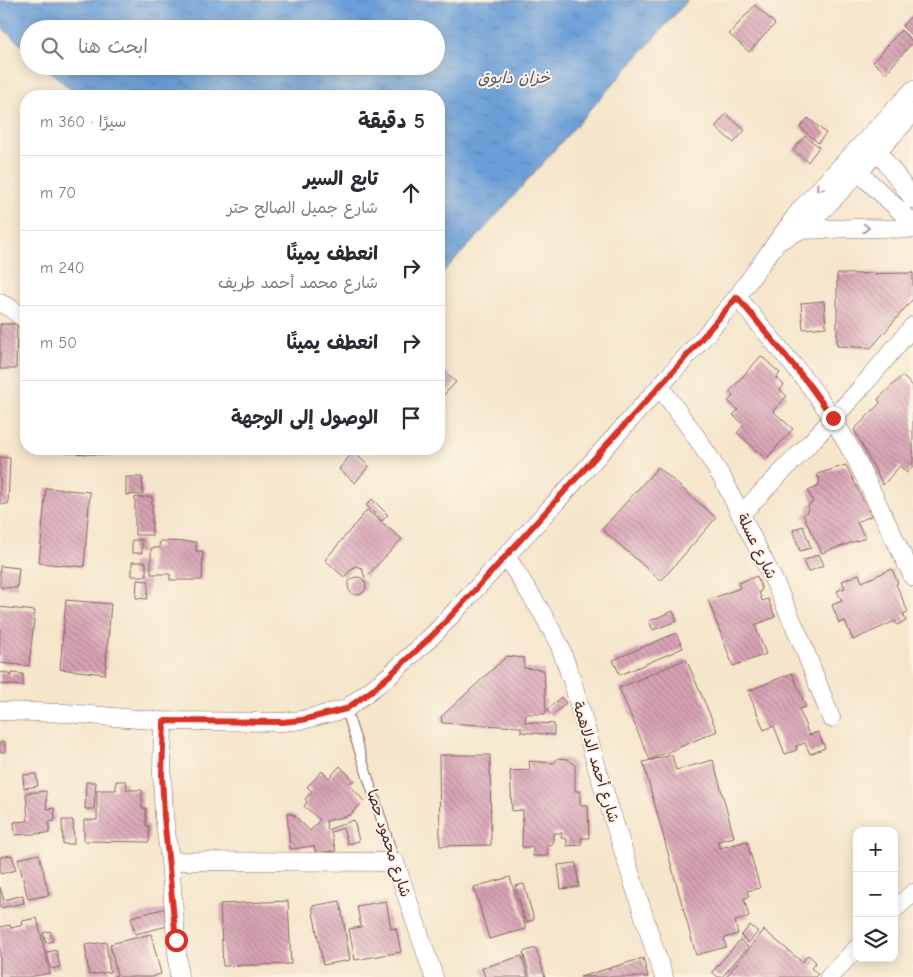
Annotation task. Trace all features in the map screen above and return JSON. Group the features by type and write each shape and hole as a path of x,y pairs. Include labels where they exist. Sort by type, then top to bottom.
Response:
{"street":[{"path":"779,241 800,230 859,172 874,144 913,90"},
{"path":"0,711 65,713 164,721 282,722 302,720 346,709 390,675 435,633 660,387 737,297 800,210 845,161 874,144 913,113"},
{"path":"874,144 913,199"},
{"path":"845,161 913,223"},
{"path":"800,230 856,228 913,229"},
{"path":"737,297 807,382 833,418 856,459 913,577"},
{"path":"0,303 20,316"},
{"path":"741,514 833,418 913,326"},
{"name":"شارع عسلة","path":"660,387 697,438 723,479 802,643 831,718"},
{"name":"شارع أحمد الدلاهمة","path":"506,556 541,611 562,653 664,977"},
{"path":"164,721 164,816 170,861 179,977"},
{"path":"170,861 394,862"},
{"name":"شارع محمود حصا","path":"394,862 434,977"},
{"path":"898,906 913,893"},
{"path":"829,977 853,952"}],"lane":[{"name":"شارع محمود حصا","path":"346,709 394,862"}],"water":[{"name":"خزان دابوق","path":"0,0 688,0 478,236 445,270 445,90 71,90 54,75 445,75 445,20 20,20 20,44 0,26"}],"building":[{"path":"755,5 775,24 749,52 729,34"},
{"path":"913,14 913,32 911,35 902,26"},
{"path":"901,30 913,42 886,73 873,62"},
{"path":"726,114 745,130 734,143 715,127"},
{"path":"808,118 826,133 818,143 800,127"},
{"path":"805,136 819,147 808,162 793,150"},
{"path":"913,273 913,299 871,348 837,346 837,274"},
{"path":"824,301 826,327 803,329 801,303"},
{"path":"0,324 17,324 16,369 0,369"},
{"path":"761,356 780,373 776,378 784,385 780,390 787,396 773,411 793,429 766,459 737,433 744,425 733,415 738,410 728,401 733,396 729,392"},
{"path":"445,372 456,382 445,394"},
{"path":"902,376 913,386 913,466 907,473 900,466 883,485 854,430 880,403 878,399"},
{"path":"351,455 356,455 369,466 355,483 339,469"},
{"path":"0,457 10,458 8,504 0,504"},
{"path":"846,465 871,516 857,522 865,538 822,553 803,515 807,512 809,504 813,502 808,491 817,487 820,482 817,474"},
{"path":"658,467 716,518 661,581 602,529"},
{"path":"126,477 142,477 143,494 126,495"},
{"path":"46,488 90,492 84,567 39,563"},
{"path":"135,497 152,497 152,535 135,535"},
{"path":"372,499 388,515 382,521 366,505"},
{"path":"367,510 402,539 365,578 362,568 355,566 344,577 325,560"},
{"path":"803,526 811,548 800,551 793,530"},
{"path":"132,540 142,540 142,553 132,553"},
{"path":"160,541 196,542 196,551 203,551 202,580 170,580 170,574 151,574 151,548 159,548"},
{"path":"819,554 824,565 808,572 803,561"},
{"path":"132,562 146,562 146,576 132,576"},
{"path":"0,566 19,568 17,588 0,587"},
{"path":"892,569 908,612 903,614 906,621 897,625 895,621 853,640 845,621 839,623 832,605 842,601 837,591 845,588 842,581 859,574 862,582"},
{"path":"757,576 762,590 759,592 762,601 768,599 775,617 755,625 766,654 733,666 708,600 740,588 738,583"},
{"path":"357,577 363,580 366,586 363,592 357,595 351,592 348,586 351,580"},
{"path":"137,580 149,581 147,599 136,598"},
{"path":"66,600 111,604 105,674 60,669"},
{"path":"0,607 35,611 29,666 0,663"},
{"path":"673,611 677,621 653,630 649,621"},
{"path":"676,633 683,648 620,675 613,660"},
{"path":"507,656 524,658 524,668 544,670 546,714 526,714 525,722 554,724 554,735 521,732 521,727 442,723 441,717"},
{"path":"686,659 717,731 650,760 619,688"},
{"path":"0,672 9,673 12,676 12,673 23,674 23,686 0,684"},
{"path":"792,673 806,707 799,709 809,735 818,732 825,748 810,754 805,743 796,746 797,750 785,754 774,726 764,730 748,691"},
{"path":"561,697 566,703 552,716 547,710"},
{"path":"0,742 5,742 5,752 0,752"},
{"path":"439,755 490,755 491,845 440,846"},
{"path":"672,755 676,770 713,760 734,837 718,841 720,848 747,841 760,888 747,891 749,897 744,898 749,917 735,921 738,934 724,938 726,947 696,955 643,762"},
{"path":"558,758 568,759 575,765 575,791 580,791 580,805 588,805 589,838 581,838 581,845 567,846 567,839 561,838 562,833 553,833 553,844 547,845 548,856 533,856 533,847 522,847 523,810 512,811 510,771 530,770 529,761 554,763"},
{"path":"340,766 354,780 349,784 364,801 350,815 326,821 327,830 354,820 359,841 348,844 343,828 331,832 336,851 316,853 314,846 290,849 287,813 294,815 310,831 320,820 304,806 307,802 305,799 312,791 307,787 322,771 329,778"},
{"path":"36,774 38,786 24,788 23,775"},
{"path":"116,781 126,781 127,790 142,790 142,808 146,808 146,826 149,826 149,842 84,841 84,820 97,820 97,790 116,790"},
{"path":"86,782 96,782 94,809 85,809"},
{"path":"46,791 47,809 54,808 55,821 49,822 49,833 15,835 14,822 28,821 26,793"},
{"path":"62,820 73,820 74,844 63,844"},
{"path":"39,854 49,895 28,899 18,859"},
{"path":"12,855 16,870 0,874 0,857"},
{"path":"576,863 579,887 561,889 558,865"},
{"path":"510,877 526,929 489,939 474,887"},
{"path":"524,884 534,920 526,922 515,886"},
{"path":"0,887 4,900 23,895 24,903 0,908"},
{"path":"288,901 291,964 223,966 220,904"},
{"path":"340,901 350,960 323,965 312,906"},
{"path":"386,901 391,929 396,928 401,952 355,960 349,929 361,927 357,906"},
{"path":"167,908 172,925 135,934 131,917"},
{"path":"37,918 50,973 29,977 0,977 0,927 10,925 11,928 23,925 22,921"},
{"path":"750,925 758,932 748,943 741,936"},
{"path":"764,930 802,962 808,955 816,962 811,968 818,974 815,977 726,977"},
{"path":"50,931 53,941 46,943 43,933"},
{"path":"151,934 161,974 154,977 111,977 117,975 110,944"},
{"path":"740,940 748,947 722,977 718,977 712,972"},
{"path":"106,942 110,972 89,975 85,945"},
{"path":"536,948 545,977 530,977 523,952"},
{"path":"56,950 60,967 51,969 47,952"},
{"path":"522,956 528,977 485,977 482,968"},
{"path":"643,958 648,977 580,977"}],"route":[{"path":"176,940 170,861 164,816 162,774 164,721 282,722 302,720 346,709 370,692 435,633 476,589 678,366 737,297 807,382 833,418"}]}
